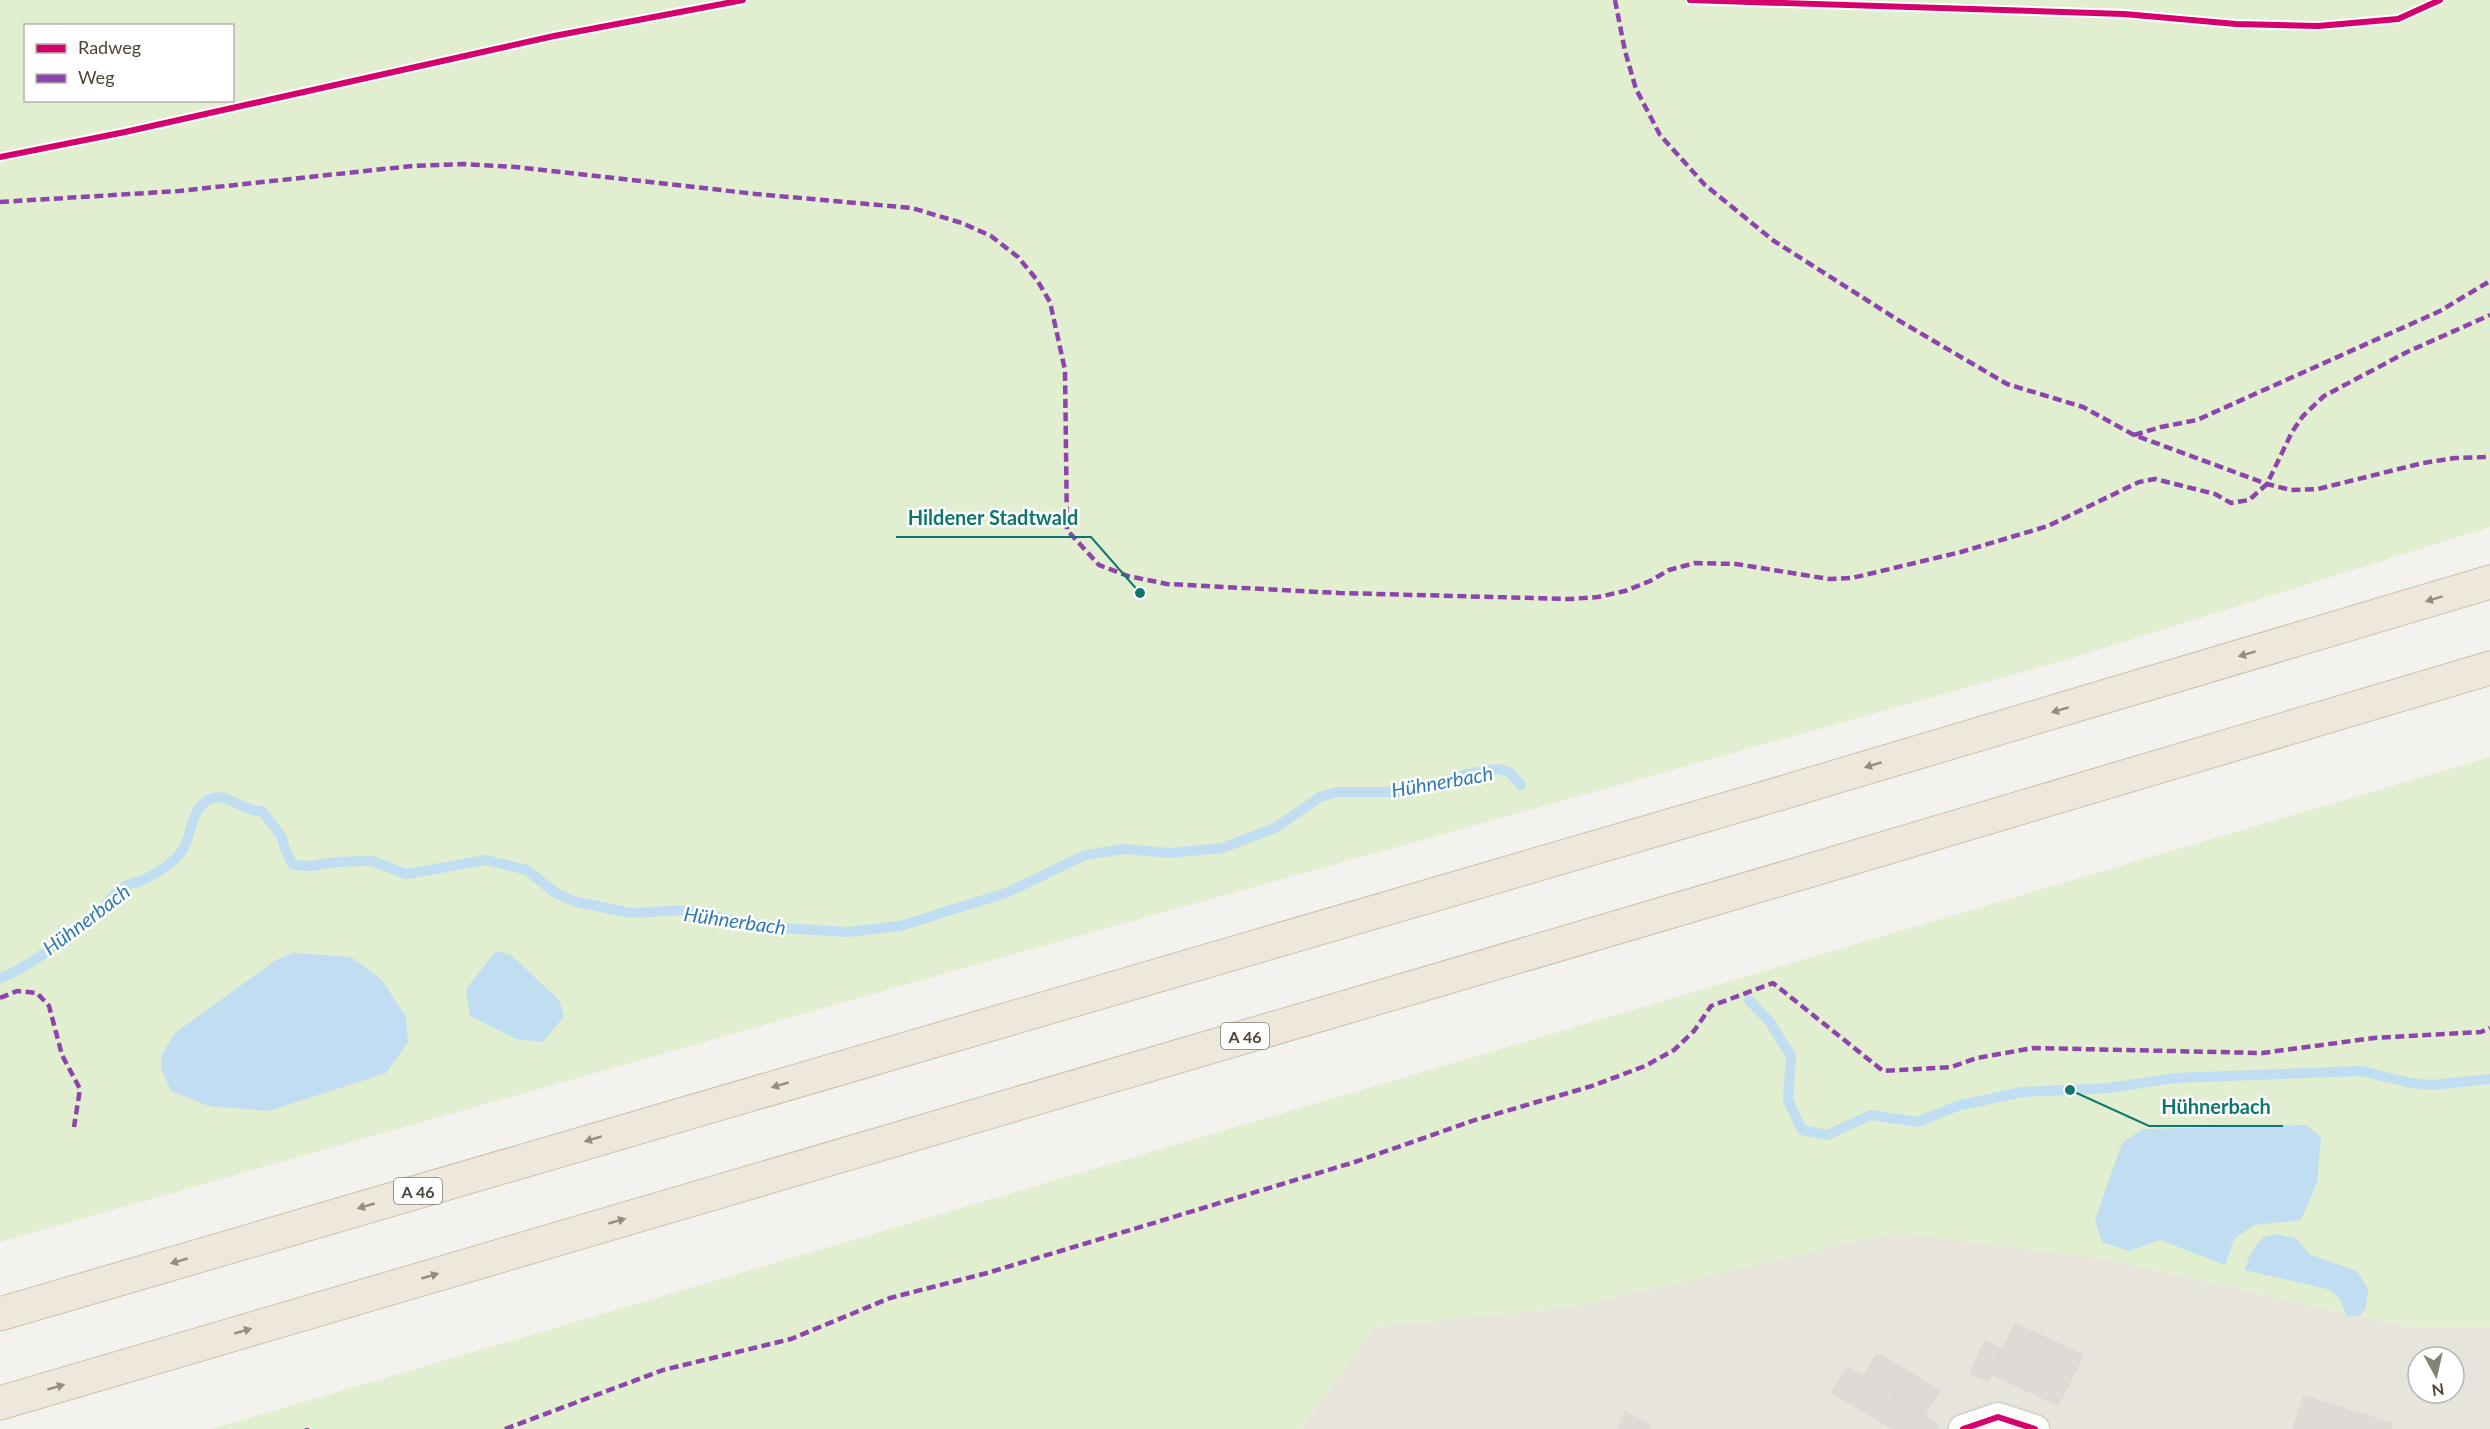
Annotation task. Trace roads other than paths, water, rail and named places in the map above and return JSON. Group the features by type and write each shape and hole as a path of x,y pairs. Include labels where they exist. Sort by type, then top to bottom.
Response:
{"highway":[{"name":"A 46","path":"0,1314 1750,802 2490,582"},
{"name":"A 46","path":"0,1403 2490,668"}],"street":[{"path":"1963,1429 1998,1417 2035,1429"}],"water":[{"path":"496,951 511,955 559,1000 564,1016 543,1042 516,1039 470,1016 466,989"},
{"path":"294,953 351,957 382,980 406,1017 408,1042 386,1073 269,1111 209,1106 171,1091 161,1068 161,1056 175,1033 276,960"},
{"path":"2306,1125 2321,1137 2317,1182 2301,1220 2254,1225 2234,1239 2225,1265 2160,1240 2129,1251 2102,1242 2095,1220 2122,1143 2143,1129"},
{"path":"2278,1234 2297,1239 2309,1254 2357,1271 2368,1289 2366,1308 2360,1316 2347,1316 2340,1299 2331,1290 2245,1270 2250,1254 2263,1237"}],"waterway":[{"name":"Hühnerbach","path":"0,978 53,947 102,908 116,892 132,883 148,878 169,864 177,857 186,843 198,810 203,804 216,797 255,811 262,811 282,837 293,865 311,866 336,862 372,861 406,874 486,860 527,870 554,892 573,901 630,913 687,910 782,928 847,932 900,926 1006,893 1085,855 1124,849 1169,853 1222,848 1275,828 1320,797 1338,792 1402,792 1442,783 1467,774 1498,769 1509,772 1521,785"},
{"name":"Hühnerbach","path":"1749,1000 1769,1021 1791,1056 1788,1100 1802,1130 1827,1135 1871,1115 1918,1122 1957,1106 2022,1092 2110,1088 2174,1078 2361,1071 2410,1083 2432,1085 2490,1079"}],"place":[{"name":"Hildener Stadtwald","path":"1140,593"},
{"name":"Hühnerbach","path":"2070,1090"}]}
